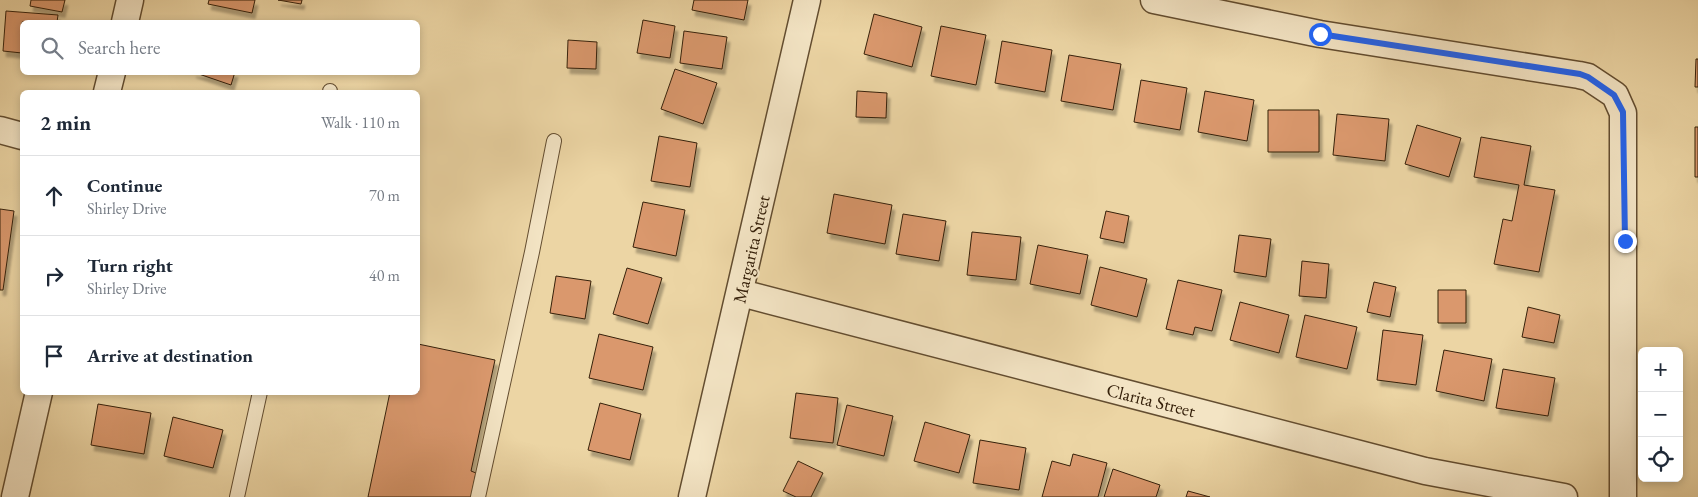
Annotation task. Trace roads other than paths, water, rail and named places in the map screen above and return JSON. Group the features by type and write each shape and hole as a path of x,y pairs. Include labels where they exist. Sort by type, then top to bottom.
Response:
{"street":[{"path":"125,20 130,0"},
{"name":"Margarita Street","path":"692,497 741,294 808,0"},
{"path":"1154,0 1320,34 1580,74 1588,77 1614,95 1623,112 1625,241 1623,497"},
{"path":"108,90 111,75"},
{"path":"0,130 20,135"},
{"name":"Clarita Street","path":"741,294 1425,471 1564,497"},
{"path":"15,497 38,395"}],"lane":[{"path":"478,497 532,252 554,141"},
{"path":"237,497 259,395"}]}
